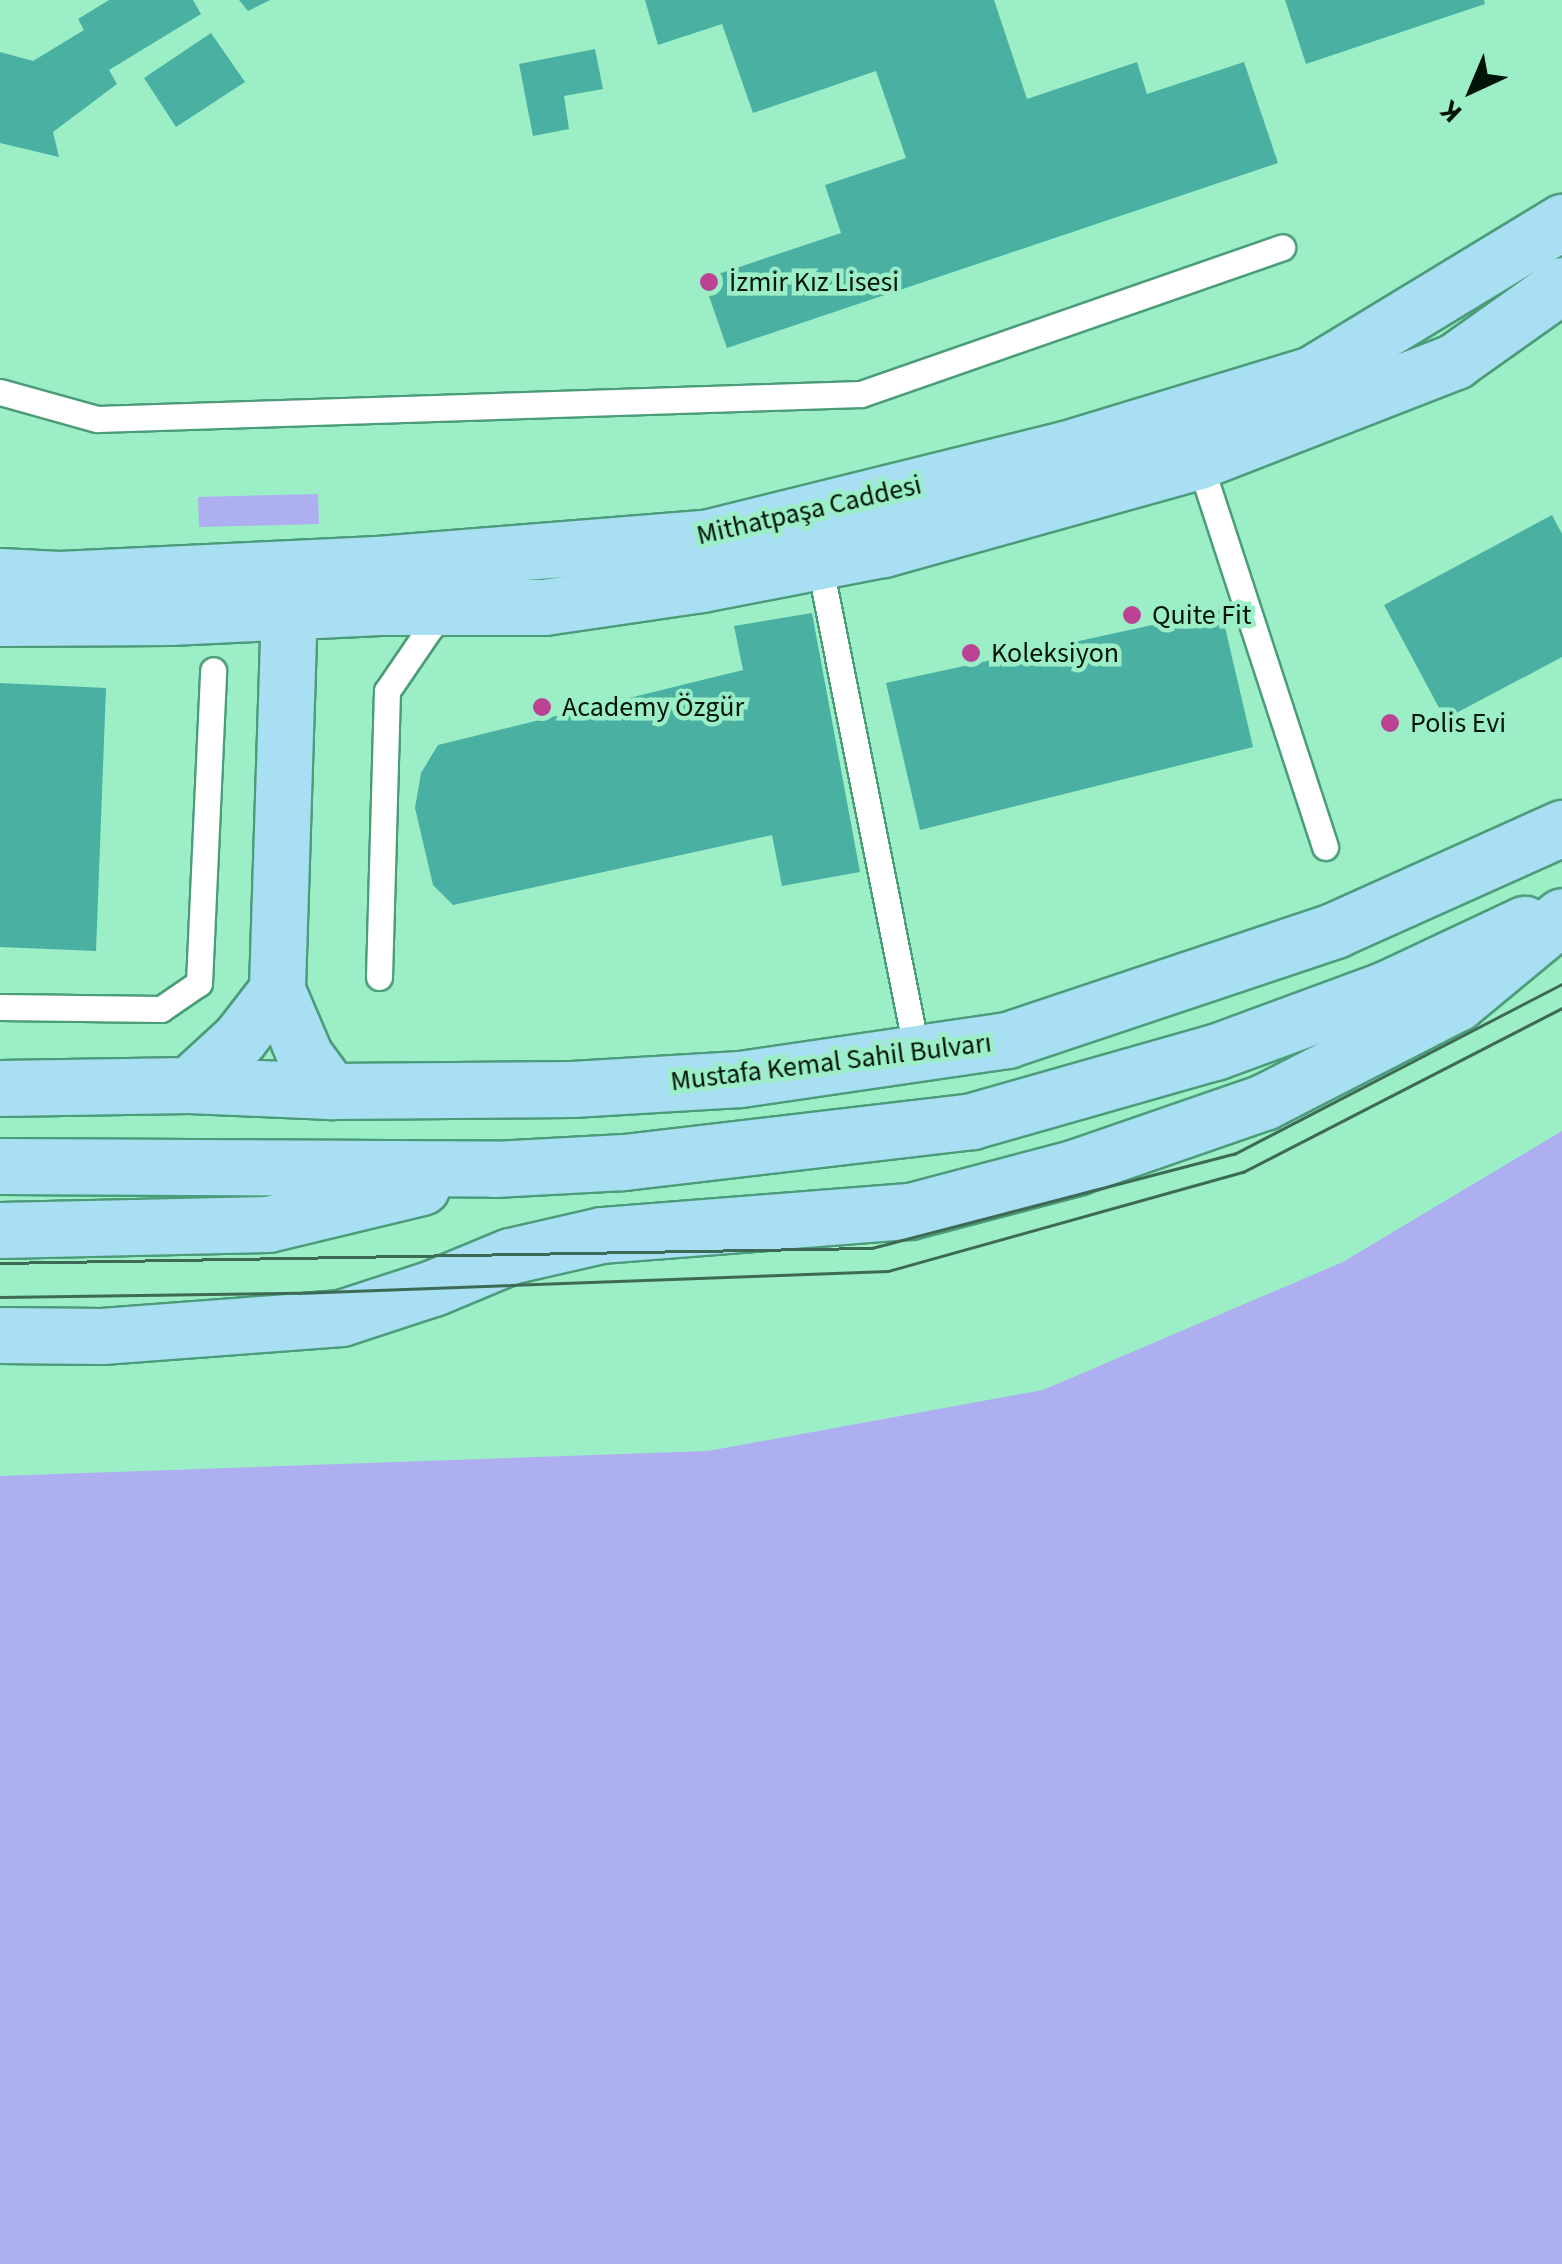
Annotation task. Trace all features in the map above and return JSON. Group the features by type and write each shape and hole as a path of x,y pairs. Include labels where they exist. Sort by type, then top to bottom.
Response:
{"main road":[{"name":"Mithatpaşa Caddesi","path":"0,618 291,589 709,537 1065,449 1312,374 1562,222"},
{"name":"Mithatpaşa Caddesi","path":"0,576 291,589 452,607 544,607 819,562 882,550 1200,461 1455,361 1562,285"},
{"path":"291,589 278,990 305,1056 332,1092"},
{"name":"Mustafa Kemal Sahil Bulvarı","path":"0,1088 189,1085 332,1092 572,1089 740,1079 1006,1040 1335,930 1562,828"},
{"path":"0,1166 494,1169 624,1162 972,1121 1216,1052 1386,988 1562,906"},
{"path":"0,1335 102,1336 341,1318 433,1288 510,1256 602,1235 910,1211 1058,1172 1264,1102 1457,1003 1562,916"},
{"path":"189,1085 239,1038 278,990"},
{"path":"0,1230 268,1224 494,1169"}],"lane":[{"path":"0,392 97,419 861,394 1282,247"},
{"path":"1200,461 1325,847"},
{"path":"819,562 917,1054"},
{"path":"380,977 388,691 430,628 452,607"},
{"path":"0,1007 161,1009 199,983 213,670"}],"water":[{"path":"318,494 319,524 199,527 198,497"},
{"path":"1562,1131 1562,2264 0,2264 0,1476 708,1451 1043,1390 1343,1262"}],"building":[{"path":"109,0 193,0 201,14 109,70 117,84 53,132 59,157 0,143 0,52 33,61 84,30 78,19"},
{"path":"239,0 270,0 248,11"},
{"path":"645,0 994,0 1027,99 1137,62 1147,94 1244,62 1278,163 727,348 703,279 841,233 825,185 906,158 876,71 753,113 722,24 658,45"},
{"path":"1285,0 1484,0 1485,4 1306,64"},
{"path":"211,33 245,82 176,127 144,78"},
{"path":"595,49 603,89 564,96 569,129 533,136 519,64"},
{"path":"1552,515 1562,534 1562,657 1445,719 1384,605"},
{"path":"1221,610 1253,747 920,830 886,683"},
{"path":"812,613 860,872 782,886 772,835 453,905 433,885 415,808 421,773 438,745 743,670 734,626"},
{"path":"0,683 106,688 96,951 0,947"}],"tram line":[{"path":"0,1263 872,1248 1234,1154 1562,984"},
{"path":"0,1297 298,1293 888,1271 1243,1172 1562,1008"}],"place":[{"name":"İzmir Kız Lisesi","path":"709,282"},
{"name":"Quite Fit","path":"1132,615"},
{"name":"Koleksiyon","path":"971,653"},
{"name":"Academy Özgür","path":"542,707"},
{"name":"Polis Evi","path":"1390,723"}]}
